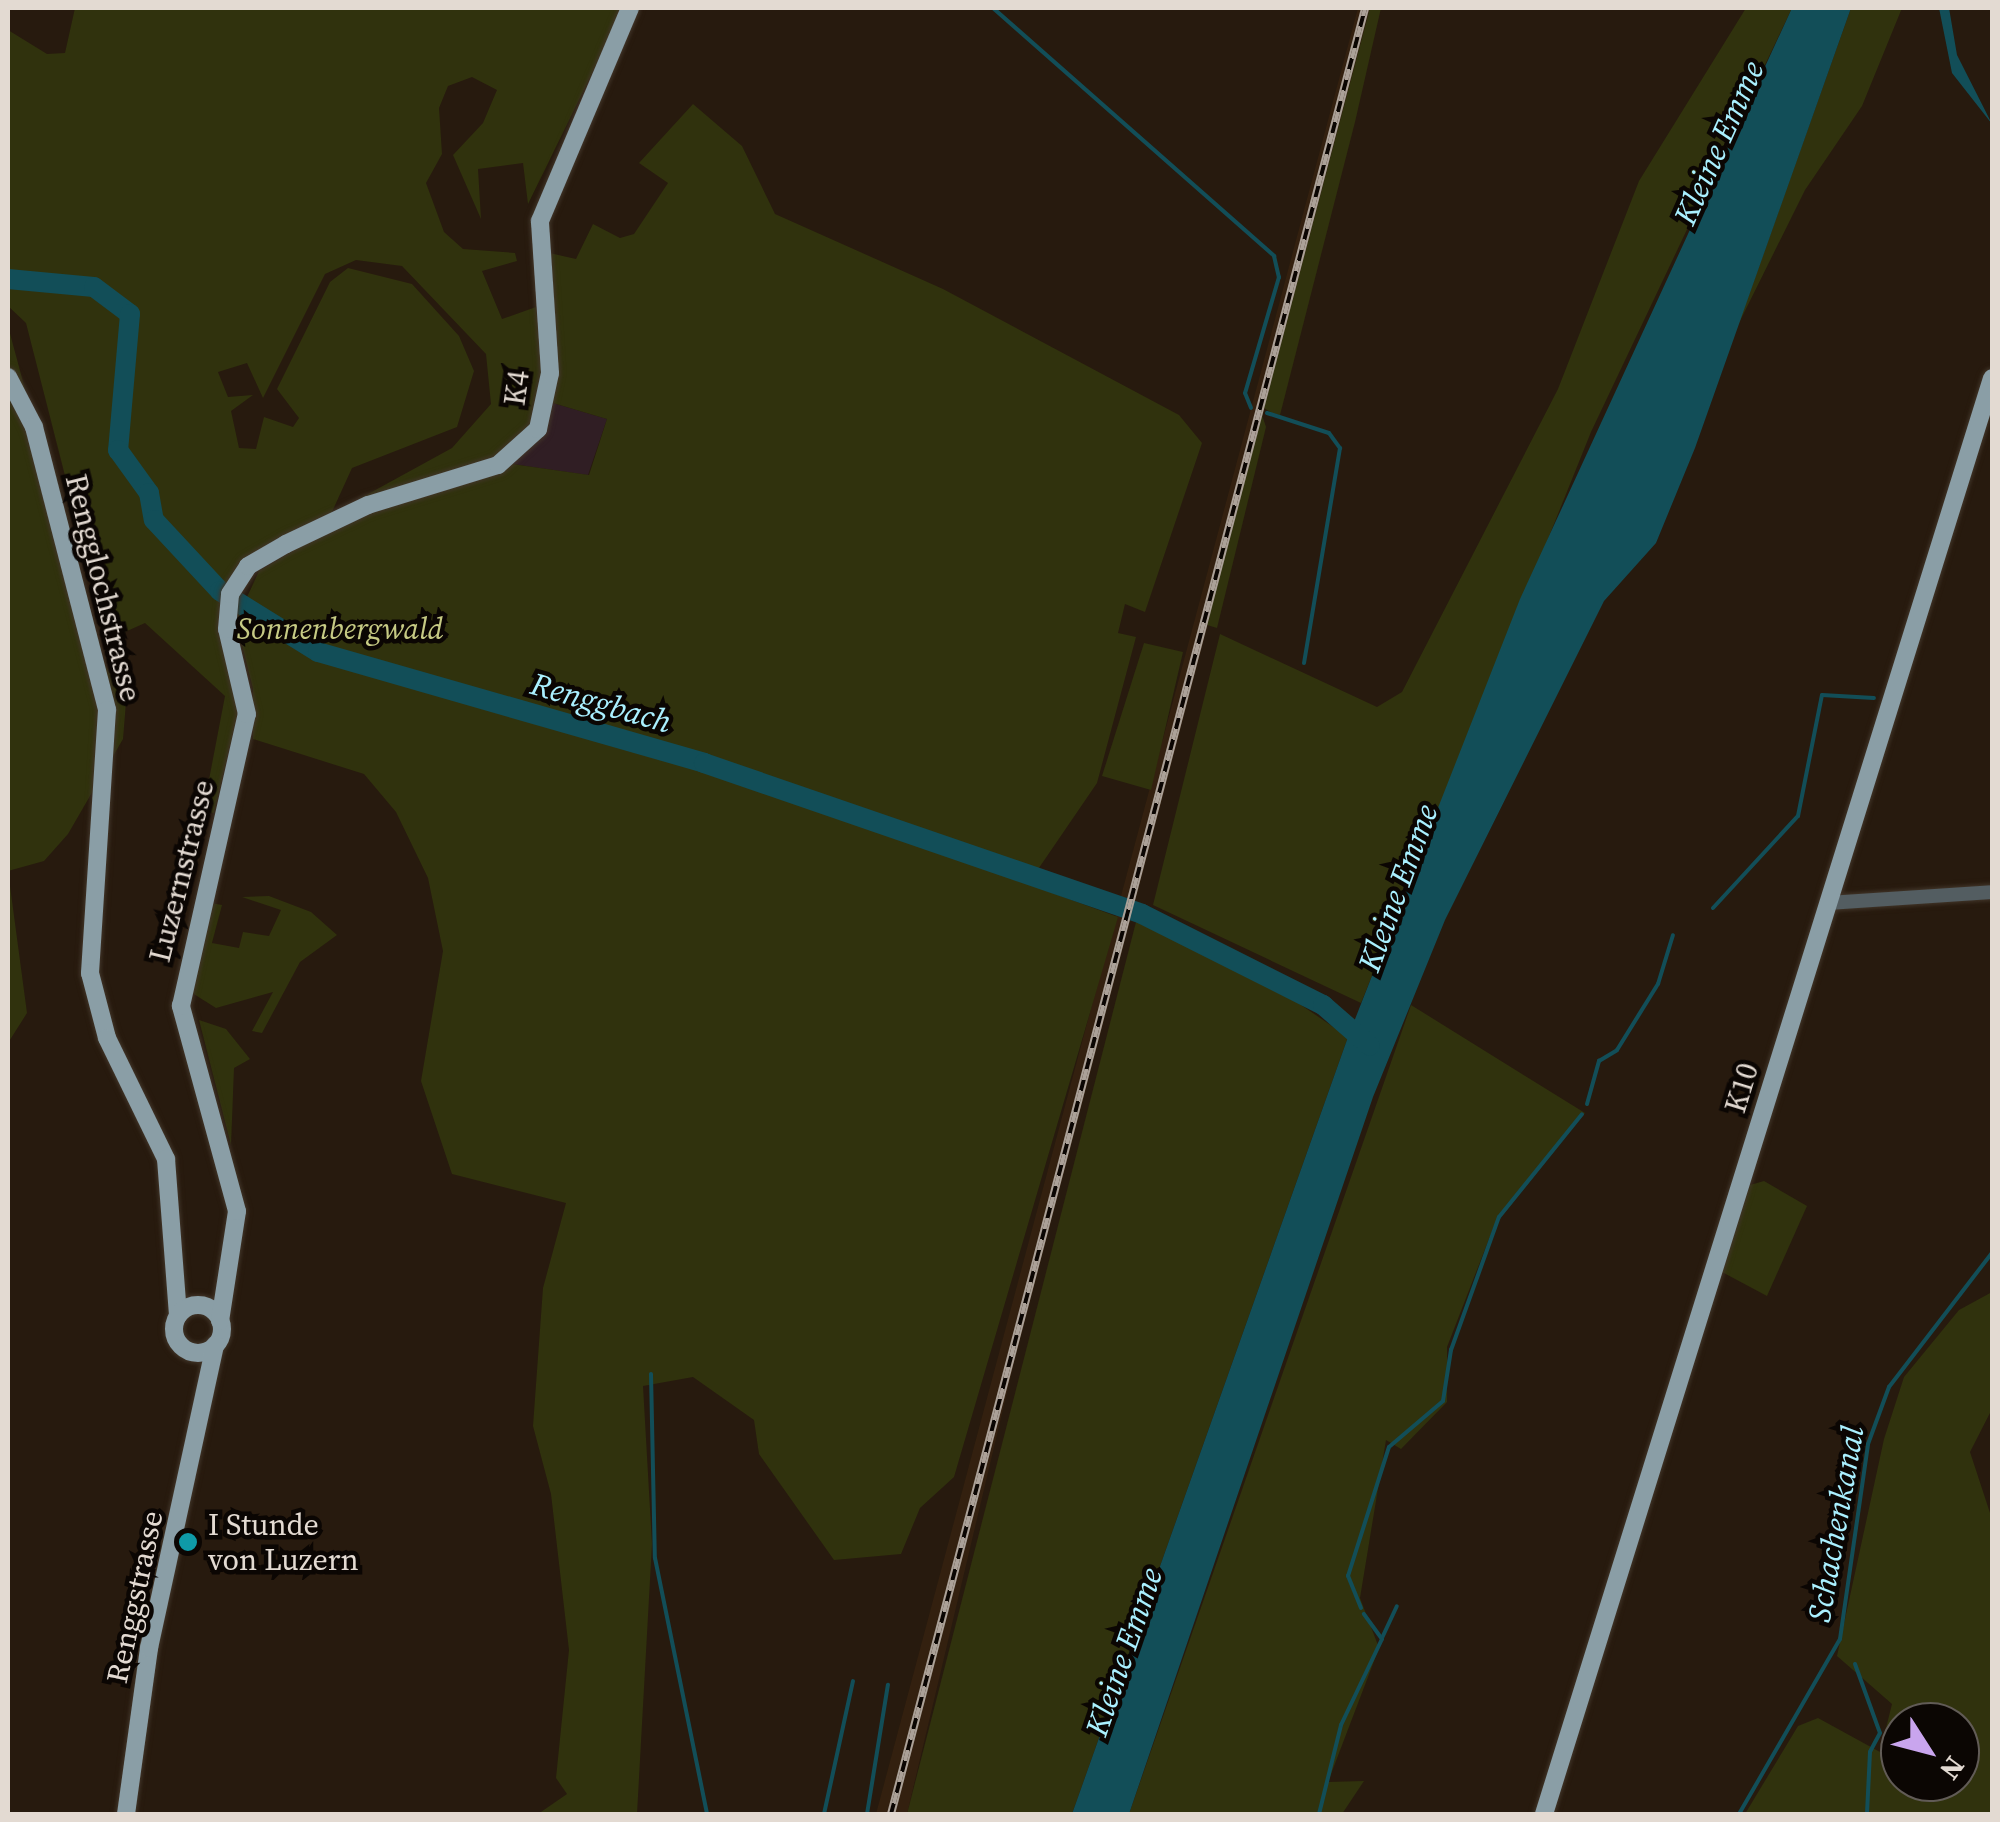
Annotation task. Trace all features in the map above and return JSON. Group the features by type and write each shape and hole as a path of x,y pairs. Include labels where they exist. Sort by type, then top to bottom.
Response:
{"main road":[{"name":"K4","path":"228,601 243,572 351,512 498,465 538,429 550,373 542,211 630,8"},
{"name":"Rengglochstrasse","path":"8,378 34,426 87,617 110,752 88,892 90,973 108,1038 166,1159 170,1282 191,1309 175,1336 188,1350"},
{"name":"K10","path":"1544,1814 1992,378"},
{"name":"Luzernstrasse","path":"216,1345 230,1269 235,1198 182,1006 247,714 227,629 228,601"},
{"path":"220,1321 191,1309 230,1269"},
{"path":"188,1350 216,1345"},
{"name":"Renggstrasse","path":"126,1814 148,1648 196,1454 202,1392 216,1345"},
{"name":"Renggstrasse","path":"188,1350 202,1392"}],"street":[{"path":"1828,904 1992,892"}],"shaded area":[{"path":"1358,8 1370,8 1014,1363 907,1814 876,1814"},
{"path":"553,403 607,419 588,475 512,464 539,440"}],"green space":[{"path":"75,8 624,8 528,204 523,163 478,169 481,219 453,155 483,123 497,90 472,77 448,86 439,108 442,154 426,183 444,232 463,249 515,253 517,261 482,271 502,319 536,307 543,379 534,423 498,457 361,502 359,499 452,448 491,404 486,354 402,266 356,260 325,274 263,398 247,363 218,372 228,397 253,395 231,411 239,448 256,449 264,417 293,427 299,418 277,389 330,282 348,268 412,284 459,336 474,371 457,427 352,468 331,514 245,558 227,583 219,614 240,703 214,813 203,811 225,696 145,623 107,640 26,323 8,306 8,30 47,54 65,53"},
{"path":"1370,8 1381,8 1280,415 1264,408"},
{"path":"1746,8 1792,8 1591,432 1361,1003 1153,905 1220,634 1377,707 1402,692 1558,389 1639,181"},
{"path":"1851,8 1902,8 1862,106 1805,190 1738,325"},
{"name":"Sonnenbergwald","path":"693,104 742,146 775,214 943,289 1179,415 1202,443 1145,612 1125,604 1118,633 1136,637 1097,783 1028,884 1118,917 954,1477 920,1508 901,1554 834,1560 759,1454 754,1420 693,1377 643,1386 652,1544 637,1814 538,1814 567,1794 556,1778 569,1650 551,1494 533,1426 543,1288 566,1203 452,1174 421,1081 443,951 428,878 396,812 364,774 253,739 253,689 236,621 259,571 347,519 512,464 589,475 607,419 553,403 545,252 576,259 593,224 620,238 634,234 668,183 639,163"},
{"path":"8,326 94,646 126,702 123,739 68,834 44,861 8,871"},
{"path":"1262,415 1266,427 1217,628 1207,625"},
{"path":"1144,643 1183,652 1151,790 1102,776"},
{"path":"8,871 27,1013 8,1043"},
{"path":"269,896 311,912 337,935 300,962 262,1033 252,1031 273,992 216,1008 189,991 211,903 222,905 212,943 239,948 243,932 269,936 281,910 242,897"},
{"path":"1136,922 1260,977 1348,1037 1072,1814 907,1814"},
{"path":"1411,1005 1585,1113 1494,1226 1447,1347 1447,1402 1401,1449 1386,1440 1360,1598 1379,1648 1328,1782 1364,1781 1342,1814 1129,1814"},
{"path":"199,1020 226,1029 250,1059 234,1068 231,1145"},
{"path":"1764,1181 1807,1206 1767,1296 1722,1272 1750,1185"},
{"path":"1992,1292 1992,1409 1970,1452 1992,1519 1992,1814 1745,1814 1798,1726 1818,1718 1880,1752 1880,1802 1980,1802 1980,1702 1890,1702 1837,1656 1884,1439 1904,1377 1959,1310"}],"water":[{"path":"1792,8 1851,8 1695,448 1656,543 1604,601 1445,920 1373,1097 1129,1814 1072,1814 1348,1037 1520,599"},
{"path":"1939,8 1949,8 1957,55 1992,124 1952,73"}],"waterway":[{"path":"993,8 1274,256 1279,277 1245,393 1251,408"},
{"name":"Renggbach","path":"8,279 94,287 130,314 118,450 149,493 154,520 220,591 318,652 704,763 1142,914 1323,1005 1370,1046"},
{"path":"1267,413 1329,433 1340,448 1304,663"},
{"path":"1713,908 1798,816 1822,695 1874,698"},
{"path":"1587,1104 1599,1061 1617,1050 1658,984 1673,935"},
{"path":"1361,1608 1348,1576 1389,1447 1443,1401 1451,1350 1499,1217 1582,1114"},
{"name":"Schachenkanal","path":"1739,1814 1840,1639 1868,1444 1889,1387 1992,1253"},
{"path":"651,1374 655,1558 707,1814"},
{"path":"1382,1638 1397,1606"},
{"path":"1319,1814 1341,1725 1382,1639 1364,1614"},
{"path":"1855,1664 1880,1733 1870,1752 1867,1814"},
{"path":"824,1814 853,1681"},
{"path":"867,1814 888,1685"}],"railway":[{"path":"891,1814 1365,8"}],"place":[{"name":"I Stunde von Luzern","path":"188,1542"}],"water label":[{"name":"Kleine Emme","path":"1719,143"},
{"name":"Kleine Emme","path":"1398,888"},
{"name":"Kleine Emme","path":"1124,1652"}]}
